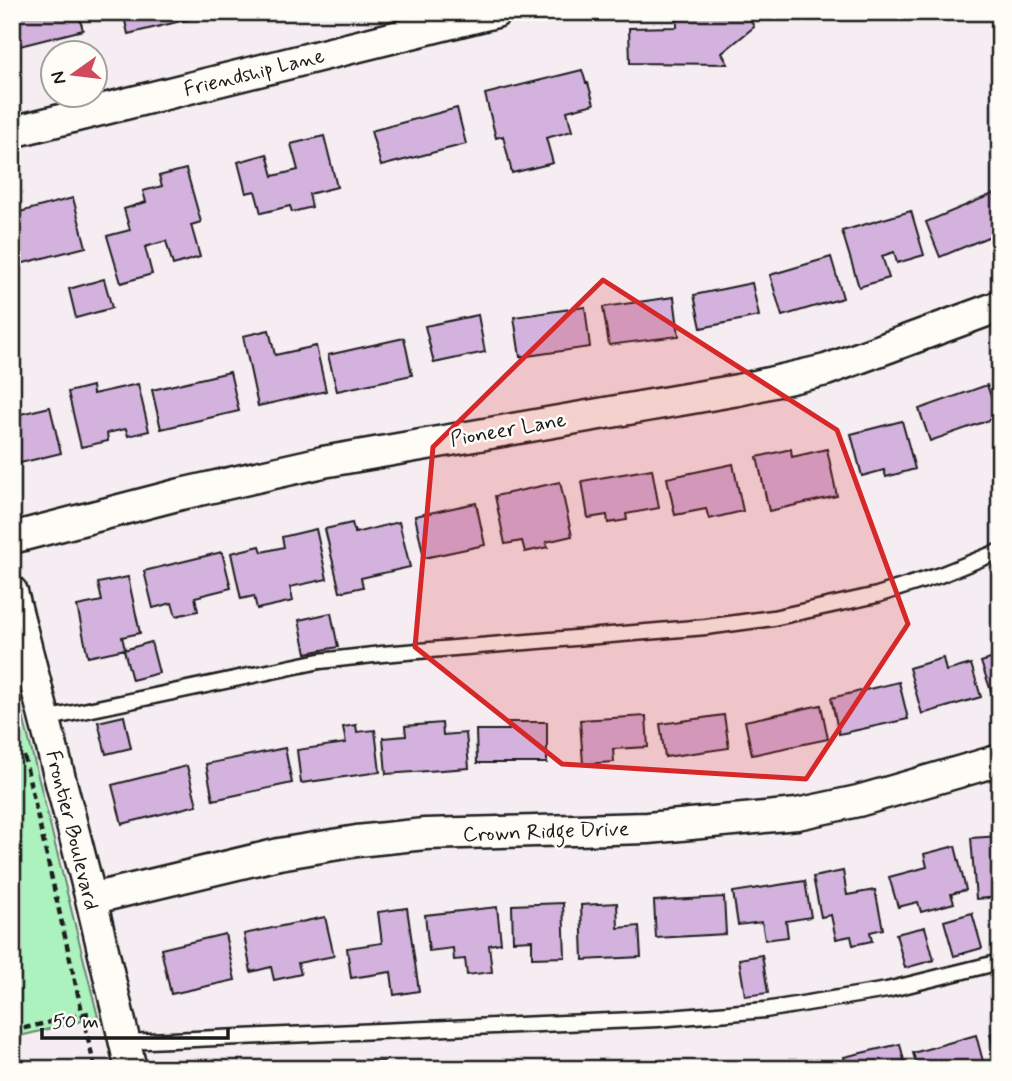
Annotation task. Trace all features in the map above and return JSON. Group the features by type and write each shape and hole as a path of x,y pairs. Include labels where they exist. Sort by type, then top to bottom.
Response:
{"street":[{"name":"Friendship Lane","path":"12,132 496,12"},
{"name":"Pioneer Lane","path":"12,538 181,494 323,462 738,390 826,370 1000,306"},
{"name":"Frontier Boulevard","path":"12,592 91,899 128,1056"},
{"name":"Crown Ridge Drive","path":"91,899 279,854 357,841 425,834 648,828 797,814 858,801 1000,760"}],"lane":[{"path":"45,719 320,661 706,627 773,618 877,595 940,575 1000,551"},
{"path":"128,1056 765,1010 887,990 1000,962"}],"path":[{"path":"21,744 94,1069"},
{"path":"12,1031 116,1006"}],"highlighted area":[{"path":"603,280 837,430 908,624 806,779 562,764 415,647 433,447"}],"green space":[{"path":"12,672 98,1017 12,1038"}],"building":[{"path":"12,12 78,12 83,30 51,38 38,38 38,41 12,48"},
{"path":"123,12 218,12 128,34"},
{"path":"677,12 747,12 754,27 722,53 728,64 630,63 629,28 677,27"},
{"path":"582,70 594,104 567,111 572,131 546,138 553,163 512,173 503,136 496,138 485,94"},
{"path":"457,108 466,144 381,166 371,131"},
{"path":"324,136 337,187 309,194 312,207 292,212 290,206 261,213 255,191 246,193 238,162 267,154 273,176 298,170 291,144"},
{"path":"186,169 201,222 191,225 200,257 173,265 166,241 145,247 152,274 121,283 107,236 130,230 124,209 146,202 143,191 162,186 159,176"},
{"path":"995,193 1000,206 1000,232 940,257 926,222"},
{"path":"73,198 86,247 12,266 12,214"},
{"path":"911,211 924,255 897,263 894,252 882,256 889,278 859,287 842,231"},
{"path":"831,257 843,298 782,316 770,275"},
{"path":"104,279 112,308 76,318 69,289"},
{"path":"752,283 759,316 701,328 694,295"},
{"path":"674,297 679,336 609,345 603,307"},
{"path":"585,307 590,347 520,357 514,317"},
{"path":"478,315 485,352 434,363 425,326"},
{"path":"269,330 275,355 316,346 326,391 258,406 243,336"},
{"path":"404,338 412,375 337,391 328,355"},
{"path":"230,372 239,411 161,429 152,390"},
{"path":"138,384 149,431 128,436 126,429 107,433 108,441 81,447 68,392 92,386 93,394"},
{"path":"987,385 998,417 930,441 919,409"},
{"path":"50,407 61,453 12,465 12,416"},
{"path":"902,421 915,469 886,477 884,470 862,476 851,434"},
{"path":"791,449 792,457 827,449 837,496 769,511 757,457"},
{"path":"733,464 743,511 709,519 706,509 675,515 667,478"},
{"path":"652,469 659,508 626,514 627,520 608,523 607,515 588,518 582,481"},
{"path":"560,482 572,536 546,542 548,547 525,552 522,541 505,544 495,496"},
{"path":"476,503 485,545 424,558 415,516"},
{"path":"399,522 410,567 361,578 363,587 340,592 325,529 352,523 355,533"},
{"path":"316,529 327,579 290,587 293,601 257,609 254,596 241,599 231,553 260,546 262,552 284,547 282,537"},
{"path":"222,552 231,588 195,597 198,611 176,616 172,603 153,608 144,571"},
{"path":"128,577 140,633 122,637 125,649 88,657 77,606 102,601 98,583"},
{"path":"331,613 338,647 306,653 299,620"},
{"path":"151,642 159,673 132,680 124,650"},
{"path":"1000,656 1000,691 992,694 981,662"},
{"path":"943,658 946,671 971,664 981,697 922,714 909,668"},
{"path":"899,682 908,719 839,734 831,698"},
{"path":"821,705 828,739 752,755 745,721"},
{"path":"724,715 729,748 665,757 660,724"},
{"path":"124,716 131,748 106,754 98,722"},
{"path":"646,716 648,747 613,749 614,762 583,764 580,720"},
{"path":"508,722 547,722 547,763 477,763 476,730 509,730"},
{"path":"442,723 443,735 466,733 469,768 386,774 383,738 406,736 405,726"},
{"path":"356,725 357,732 375,730 380,772 301,783 297,750 346,743 343,727"},
{"path":"285,748 292,783 213,800 206,764"},
{"path":"187,766 197,805 122,824 112,785"},
{"path":"1000,836 1000,897 976,899 971,838"},
{"path":"955,846 966,890 951,894 954,903 921,912 918,902 898,907 889,877 927,867 924,854"},
{"path":"843,871 847,895 875,890 883,929 870,932 872,941 853,945 851,936 836,939 831,915 821,917 813,877"},
{"path":"805,881 811,917 786,921 788,937 765,940 762,922 738,925 733,892"},
{"path":"724,897 726,934 656,938 654,901"},
{"path":"563,903 565,957 532,958 532,940 513,941 512,905"},
{"path":"617,903 618,928 639,926 641,957 583,960 581,905"},
{"path":"497,907 501,943 489,945 492,972 467,975 465,959 454,960 453,948 429,951 425,915"},
{"path":"407,908 419,991 394,995 391,972 351,978 347,948 382,943 378,912"},
{"path":"972,913 982,948 954,956 944,921"},
{"path":"325,917 334,956 298,963 301,974 274,980 271,967 251,972 244,934"},
{"path":"925,927 934,960 905,968 896,934"},
{"path":"225,934 235,980 171,994 161,949"},
{"path":"762,955 768,993 745,996 739,959"},
{"path":"1000,1031 1000,1067 999,1068 990,1034"},
{"path":"976,1035 985,1069 918,1069 913,1053"},
{"path":"900,1044 906,1069 847,1069 844,1057"},
{"path":"383,1062 384,1069 304,1069 303,1064"},
{"path":"808,1062 809,1069 772,1069 772,1066"}]}
